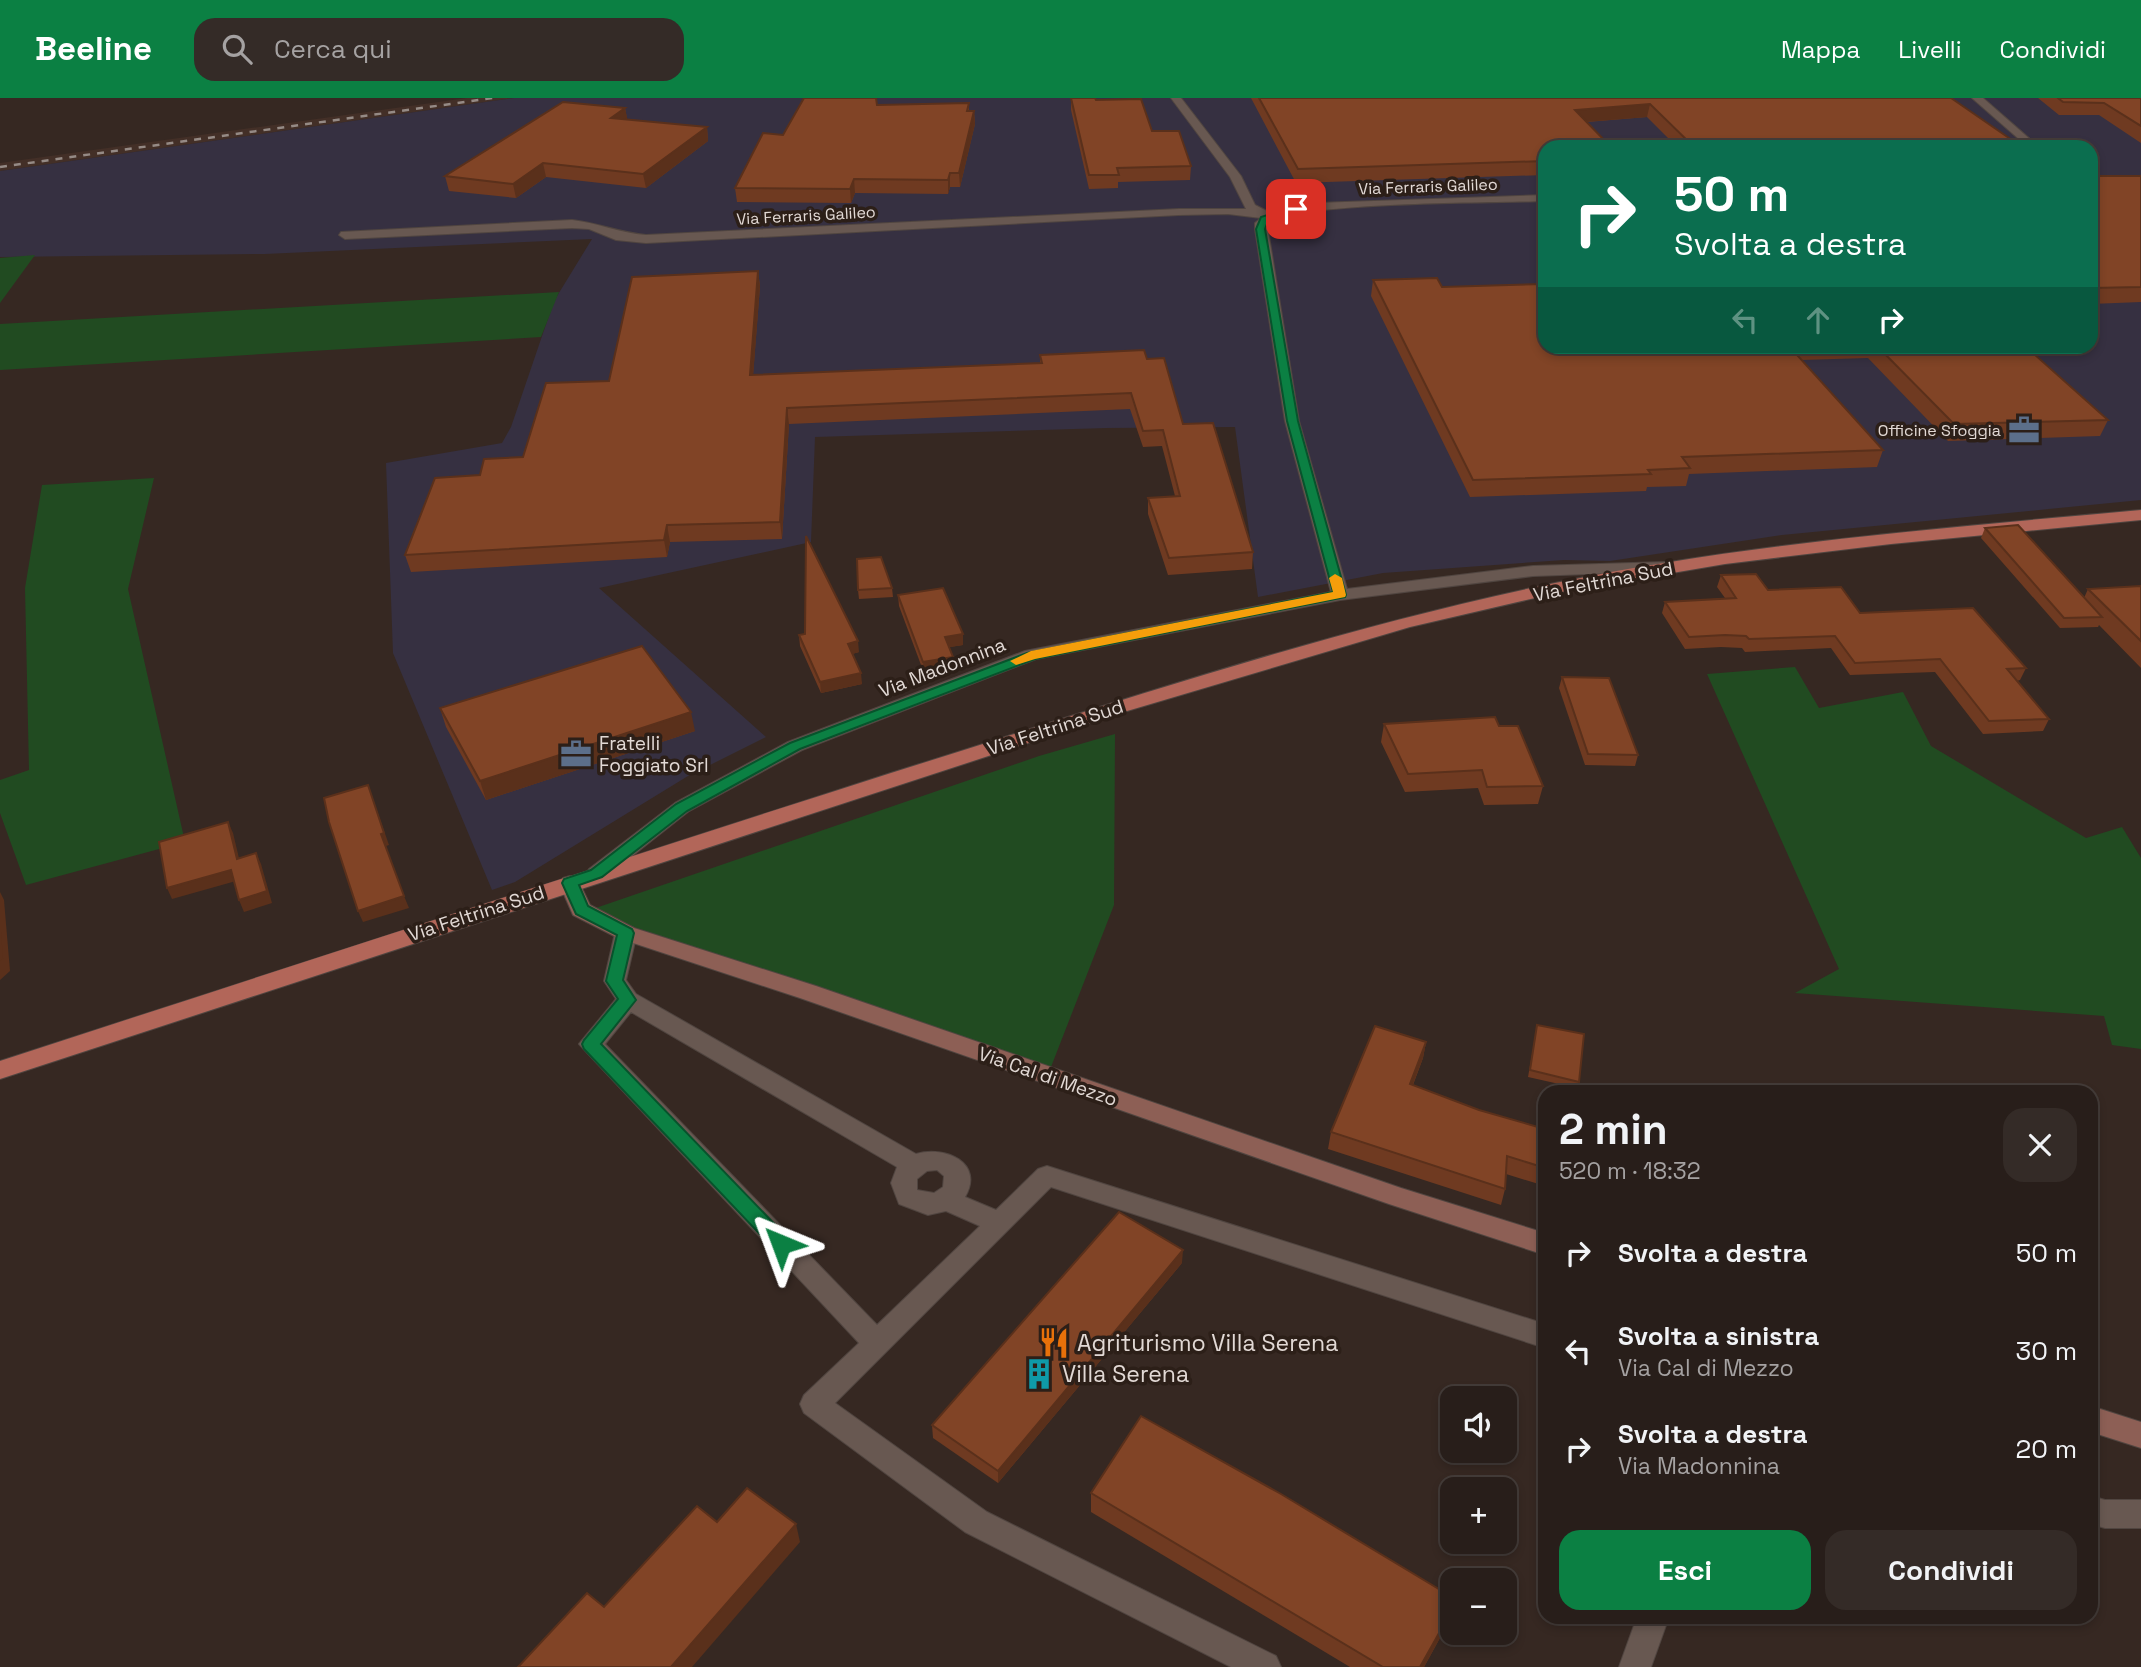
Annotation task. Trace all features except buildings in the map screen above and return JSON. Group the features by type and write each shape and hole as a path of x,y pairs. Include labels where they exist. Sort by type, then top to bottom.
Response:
{"main road":[{"name":"Via Feltrina Sud","path":"0,1070 596,874 1293,653 1482,604 1678,566 1844,543 2141,515"}],"street":[{"path":"1176,98 1235,176 1250,207 1271,215"},
{"path":"1977,98 2026,140"},
{"name":"Via Ferraris Galileo","path":"345,235 572,223 591,226 616,236 646,239 1179,212 1228,211 1271,215 1327,205 1538,198"},
{"path":"1271,215 1261,223 1261,229 1292,421 1340,595"},
{"name":"Via Madonnina","path":"596,874 682,807 795,746 1031,655 1340,595 1533,571 1678,566"},
{"name":"Via Cal di Mezzo","path":"570,883 581,910 626,933 808,992 1398,1197 1538,1242"},
{"path":"626,933 615,981 628,1000 914,1165"},
{"path":"628,1000 590,1044 877,1343"},
{"path":"947,1200 957,1188 958,1179 950,1165 932,1160 914,1165 905,1173 903,1181 908,1197 925,1205 947,1200 1000,1223"},
{"path":"1265,1667 976,1522 814,1404 1047,1176 1538,1333"},
{"path":"2098,1421 2141,1435"},
{"path":"2098,1512 2141,1514"},
{"path":"1635,1667 1650,1624"}],"shaded area":[{"path":"467,98 514,98 0,171 0,163"},
{"path":"514,98 2141,98 2141,500 1782,535 1610,561 1564,560 1383,573 1258,597 1235,427 815,437 811,542 599,588 766,737 688,776 515,882 492,890 393,653 386,463 502,443 511,427 554,301 592,239 265,254 0,257 0,171"}],"green space":[{"path":"35,255 0,303 0,258"},
{"path":"559,292 541,337 0,370 0,324"},
{"path":"154,478 128,589 185,842 26,885 0,813 0,780 29,770 25,588 42,485"},
{"path":"1795,667 1819,708 1903,692 1931,746 2086,838 2122,827 2141,858 2141,1049 2112,1045 2104,1016 1795,993 1839,969 1707,674"},
{"path":"1115,734 1114,905 1051,1067 584,912 1039,756"}],"railway":[{"path":"0,167 493,98"}],"slow traffic":[{"path":"1016,661 1031,655 1340,595 1335,578"}],"place":[{"name":"Officine Sfoggia","path":"2024,430"},
{"name":"Fratelli Foggiato Srl","path":"576,754"},
{"name":"Agriturismo Villa Serena","path":"1054,1343"},
{"name":"Villa Serena","path":"1039,1374"}],"route":[{"path":"781,1244 590,1044 628,1000 615,981 626,933 581,910 570,883 596,874 682,807 795,746 1031,655 1340,595 1292,421 1261,229 1264,219 1296,209"}]}
